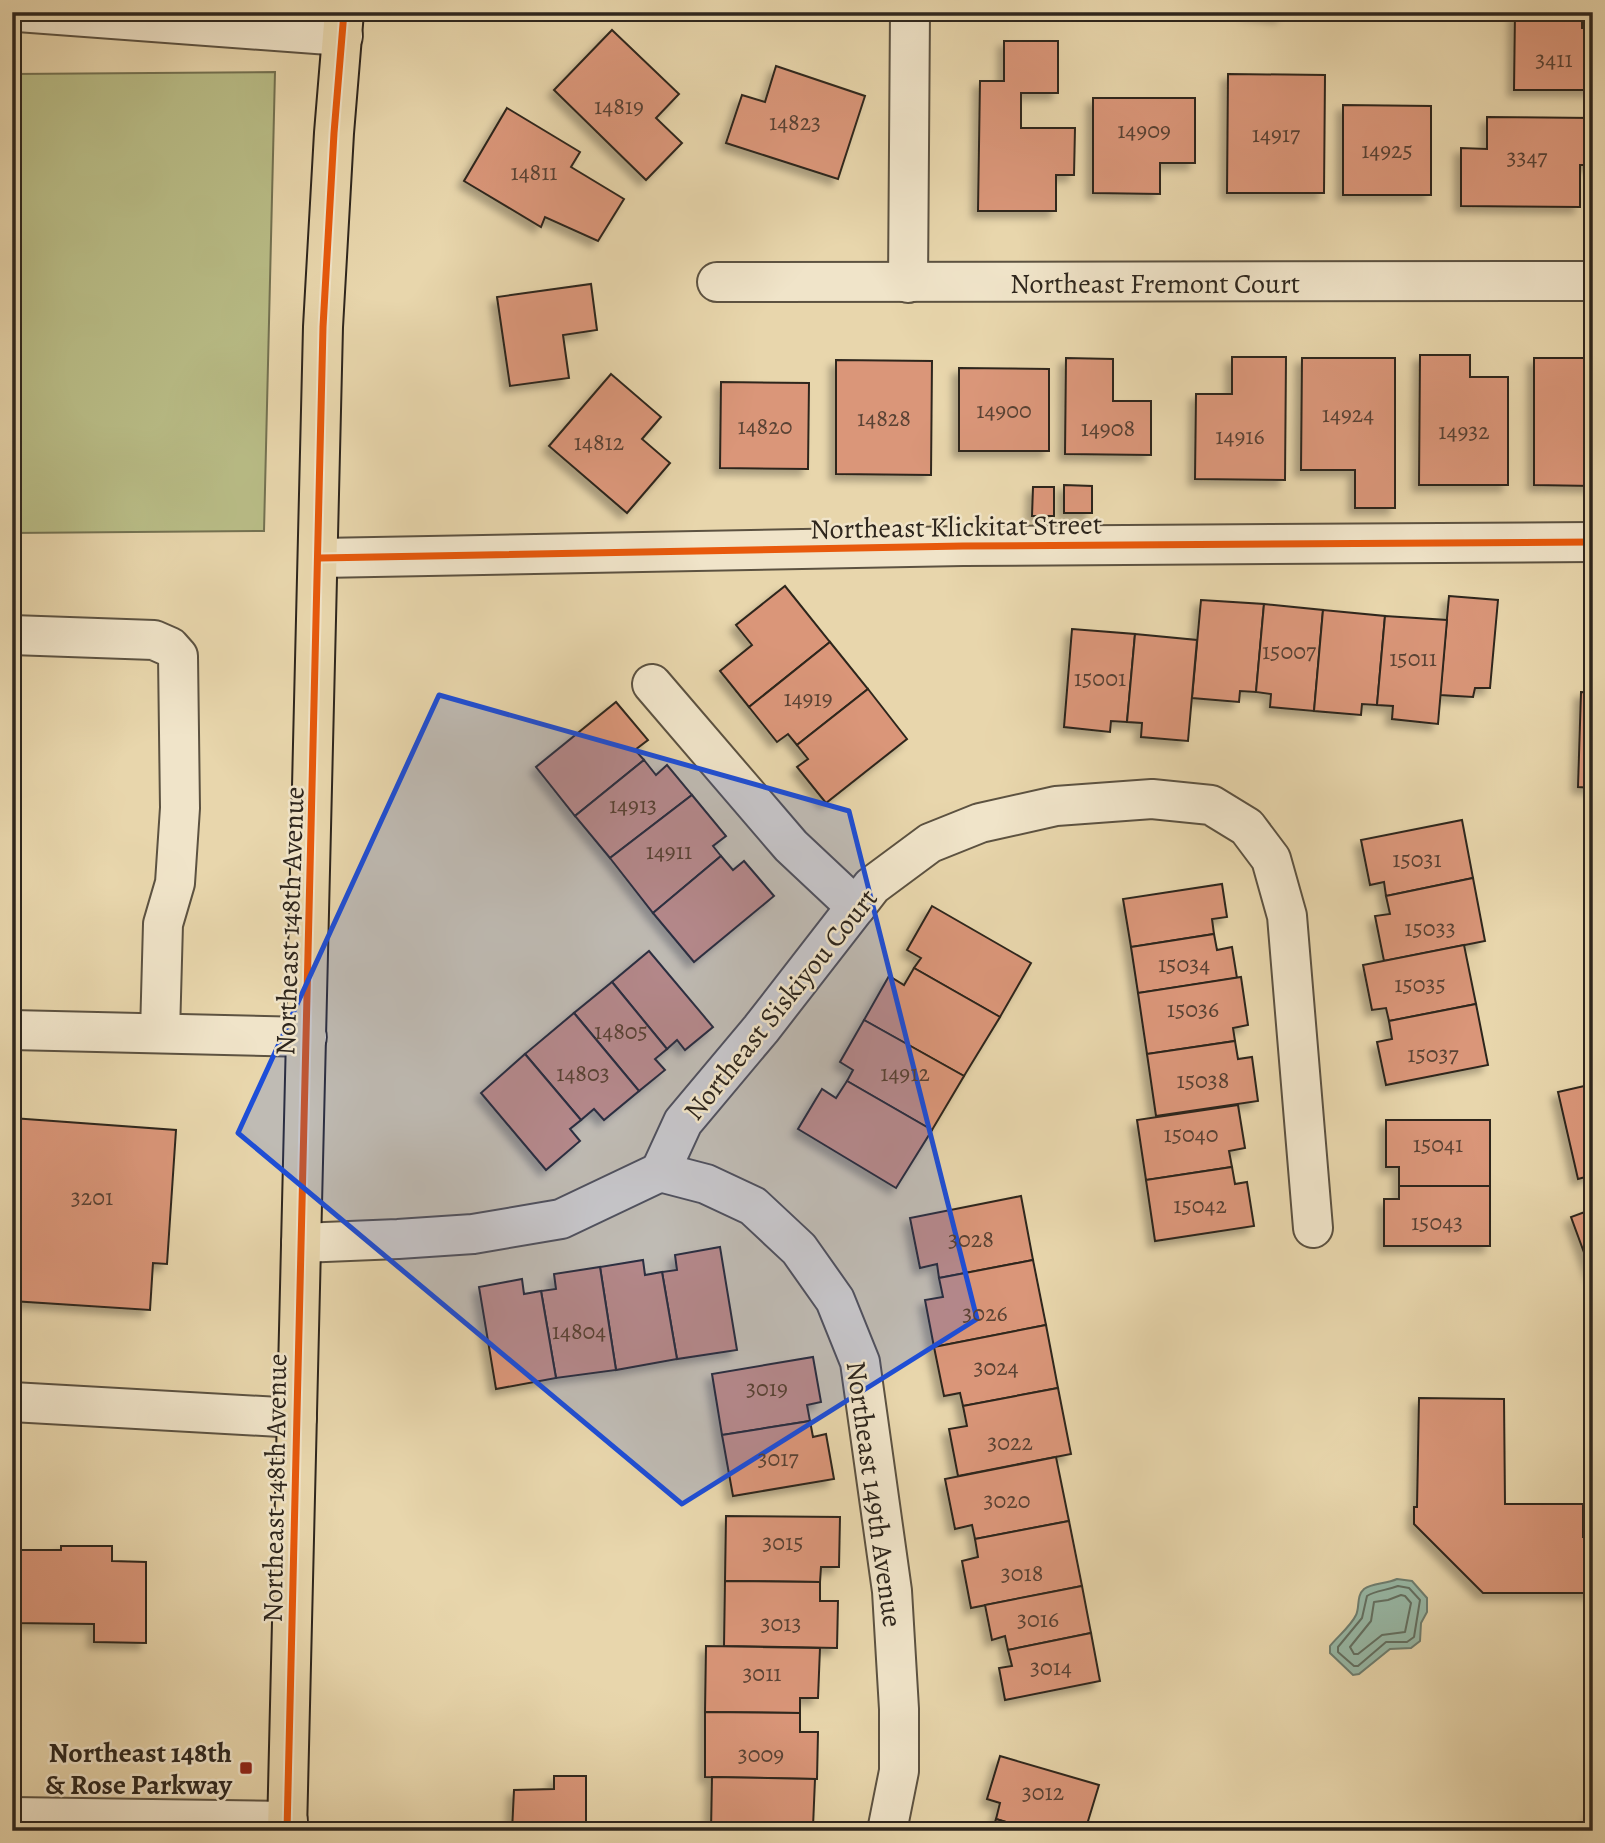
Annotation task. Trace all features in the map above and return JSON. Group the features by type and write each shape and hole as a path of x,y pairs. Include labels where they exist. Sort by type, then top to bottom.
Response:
{"main road":[{"name":"Northeast 148th Avenue","path":"287,1826 320,558 323,327 334,133 344,24"}],"street":[{"path":"18,12 344,24"},
{"path":"908,283 910,12"},
{"name":"Northeast Fremont Court","path":"717,282 1593,281"},
{"name":"Northeast Klickitat Street","path":"320,558 976,546 1593,542"},
{"path":"12,635 154,640 170,647 178,656 180,808 175,883 163,924 160,1033"},
{"path":"652,684 791,846 856,907"},
{"name":"Northeast Siskiyou Court","path":"660,1172 683,1122 761,1029 872,886 930,842 980,822 1056,806 1152,799 1211,805 1247,827 1271,859 1287,916 1314,1228"},
{"path":"12,1030 307,1037"},
{"path":"301,1243 473,1234 561,1219 660,1172"},
{"name":"Northeast 149th Avenue","path":"660,1172 706,1184 753,1206 799,1249 835,1300 860,1362 894,1617 899,1772 887,1831"},
{"path":"12,1402 297,1418"},
{"path":"12,1817 287,1826"}],"highlighted area":[{"path":"439,695 849,811 977,1319 682,1504 238,1133"}],"green space":[{"path":"275,72 264,531 12,533 12,74"}],"water":[{"path":"1397,1579 1412,1581 1427,1598 1427,1612 1421,1623 1420,1641 1411,1648 1390,1649 1359,1674 1353,1675 1330,1653 1330,1646 1354,1619 1364,1589"}],"building":[{"path":"1245,12 1283,12 1282,17"},
{"path":"1515,12 1582,12 1582,28 1593,28 1593,90 1514,90"},
{"path":"612,30 679,94 656,118 682,143 646,180 554,90"},
{"path":"1004,41 1058,41 1058,93 1021,93 1021,128 1075,128 1074,175 1056,175 1056,211 978,211 980,81 1004,81"},
{"path":"776,66 865,96 838,179 726,143 742,95 765,102"},
{"path":"1228,74 1325,75 1324,193 1227,193"},
{"path":"1093,98 1195,98 1195,163 1160,163 1160,194 1093,193"},
{"path":"1343,105 1431,106 1431,195 1343,195"},
{"path":"507,108 580,152 571,167 624,199 598,241 545,217 541,227 464,181"},
{"path":"1487,117 1593,118 1593,165 1580,165 1580,207 1461,206 1461,148 1487,149"},
{"path":"591,284 597,330 563,335 569,378 510,386 497,297"},
{"path":"1420,355 1470,355 1470,377 1508,377 1508,485 1419,485"},
{"path":"1232,357 1286,357 1285,480 1195,479 1196,394 1232,394"},
{"path":"1066,358 1113,359 1113,401 1151,401 1151,455 1065,454"},
{"path":"1302,358 1395,358 1395,508 1355,508 1355,470 1301,470"},
{"path":"1534,358 1589,358 1588,401 1593,401 1593,486 1534,485"},
{"path":"836,360 932,361 931,475 836,474"},
{"path":"959,368 1049,369 1049,451 959,451"},
{"path":"611,374 661,417 642,439 670,463 627,513 549,446"},
{"path":"721,382 809,383 808,469 720,468"},
{"path":"1064,485 1092,486 1092,513 1064,513"},
{"path":"1033,487 1054,487 1054,516 1032,516"},
{"path":"785,586 830,642 749,707 720,671 752,645 736,625"},
{"path":"1449,596 1498,600 1490,688 1475,688 1473,697 1440,695"},
{"path":"1201,600 1264,604 1256,692 1240,691 1239,702 1192,698"},
{"path":"1264,604 1323,610 1314,711 1270,707 1271,694 1256,692"},
{"path":"1323,610 1385,616 1377,705 1362,704 1361,715 1314,711"},
{"path":"1385,616 1447,620 1438,724 1392,719 1393,706 1377,705"},
{"path":"1072,629 1135,634 1127,722 1111,721 1110,732 1064,727"},
{"path":"1135,634 1197,640 1188,741 1141,737 1142,723 1127,722"},
{"path":"830,642 868,689 797,745 788,734 777,742 749,707"},
{"path":"868,689 907,739 826,803 797,767 808,759 797,745"},
{"path":"1581,692 1593,693 1593,788 1578,787"},
{"path":"616,702 648,740 635,750 644,760 575,816 536,767"},
{"path":"644,760 656,775 667,765 692,795 610,858 575,816"},
{"path":"692,795 726,836 713,846 721,856 653,913 610,858"},
{"path":"1462,820 1473,878 1386,896 1384,882 1370,885 1361,840"},
{"path":"721,856 733,870 744,861 774,896 694,962 653,913"},
{"path":"1473,878 1485,941 1384,961 1375,916 1390,914 1386,896"},
{"path":"1222,884 1227,917 1212,919 1214,934 1131,947 1123,899"},
{"path":"932,906 1031,963 1000,1017 914,968 921,958 907,950"},
{"path":"1214,934 1217,950 1232,947 1237,978 1138,993 1131,947"},
{"path":"1464,945 1476,1004 1389,1021 1386,1008 1372,1010 1363,965"},
{"path":"649,951 713,1027 685,1050 677,1040 667,1049 612,982"},
{"path":"914,968 1000,1017 964,1076 864,1020 889,976 904,985"},
{"path":"1241,977 1248,1025 1233,1028 1235,1041 1147,1054 1138,993"},
{"path":"612,982 667,1049 655,1059 665,1070 639,1091 574,1013"},
{"path":"1476,1004 1488,1065 1386,1085 1377,1042 1392,1039 1389,1021"},
{"path":"574,1013 639,1091 604,1120 594,1109 581,1120 525,1054"},
{"path":"864,1020 964,1076 932,1130 847,1081 853,1070 840,1062"},
{"path":"1235,1041 1238,1059 1252,1057 1258,1101 1156,1116 1147,1054"},
{"path":"525,1054 581,1120 570,1129 580,1141 546,1170 481,1093"},
{"path":"847,1081 932,1130 896,1188 798,1129 822,1089 836,1098"},
{"path":"1593,1084 1593,1175 1578,1179 1558,1092"},
{"path":"1238,1105 1245,1148 1229,1151 1232,1167 1146,1180 1137,1120"},
{"path":"12,1118 176,1130 167,1264 153,1263 150,1310 12,1301"},
{"path":"1386,1120 1490,1120 1490,1186 1399,1186 1399,1167 1386,1167"},
{"path":"1232,1167 1235,1184 1247,1182 1254,1226 1155,1241 1146,1180"},
{"path":"1399,1186 1490,1186 1490,1246 1384,1246 1384,1199 1399,1199"},
{"path":"1021,1196 1033,1260 939,1278 937,1264 920,1268 910,1218"},
{"path":"1593,1209 1593,1277 1571,1217"},
{"path":"720,1247 737,1350 677,1359 662,1272 677,1270 675,1255"},
{"path":"643,1260 645,1275 662,1272 677,1359 616,1370 600,1267"},
{"path":"1033,1260 1046,1325 934,1347 925,1300 943,1297 939,1278"},
{"path":"600,1267 616,1370 556,1378 541,1291 556,1289 554,1274"},
{"path":"522,1279 524,1294 541,1291 556,1378 496,1389 479,1287"},
{"path":"1046,1325 1058,1388 963,1406 960,1393 944,1396 934,1347"},
{"path":"813,1357 821,1402 807,1405 810,1421 722,1435 712,1374"},
{"path":"1058,1388 1071,1454 958,1476 949,1429 967,1426 963,1406"},
{"path":"1419,1398 1504,1399 1505,1504 1583,1504 1583,1537 1593,1537 1593,1593 1483,1593 1414,1524 1414,1507 1417,1507"},
{"path":"810,1421 813,1437 826,1434 834,1479 733,1496 722,1435"},
{"path":"1056,1457 1069,1521 975,1539 972,1525 955,1529 945,1479"},
{"path":"726,1516 840,1517 839,1567 821,1567 820,1582 725,1581"},
{"path":"1069,1521 1082,1586 971,1608 962,1561 978,1557 975,1539"},
{"path":"61,1546 112,1546 112,1561 146,1562 146,1643 94,1642 94,1624 12,1623 12,1550 61,1550"},
{"path":"725,1581 820,1582 820,1601 838,1601 837,1648 724,1646"},
{"path":"1082,1586 1091,1633 1008,1650 1005,1636 992,1640 985,1605"},
{"path":"1091,1633 1100,1681 1005,1700 999,1668 1012,1666 1008,1650"},
{"path":"706,1646 820,1648 818,1698 800,1698 800,1713 705,1712"},
{"path":"705,1712 800,1713 800,1732 818,1732 817,1779 705,1777"},
{"path":"1000,1756 1099,1785 1085,1831 1036,1831 996,1819 1000,1803 987,1799"},
{"path":"554,1776 586,1776 586,1831 512,1831 514,1790 554,1789"},
{"path":"712,1777 815,1779 813,1827 798,1827 798,1831 711,1831"},
{"path":"1593,1809 1593,1831 1585,1831"},
{"path":"996,1819 1036,1831 992,1831"}],"cycle path":[{"path":"287,1831 323,327 344,12"},
{"path":"320,558 963,546 1593,542"}],"place":[{"name":"Northeast 148th & Rose Parkway","path":"246,1768"}]}
